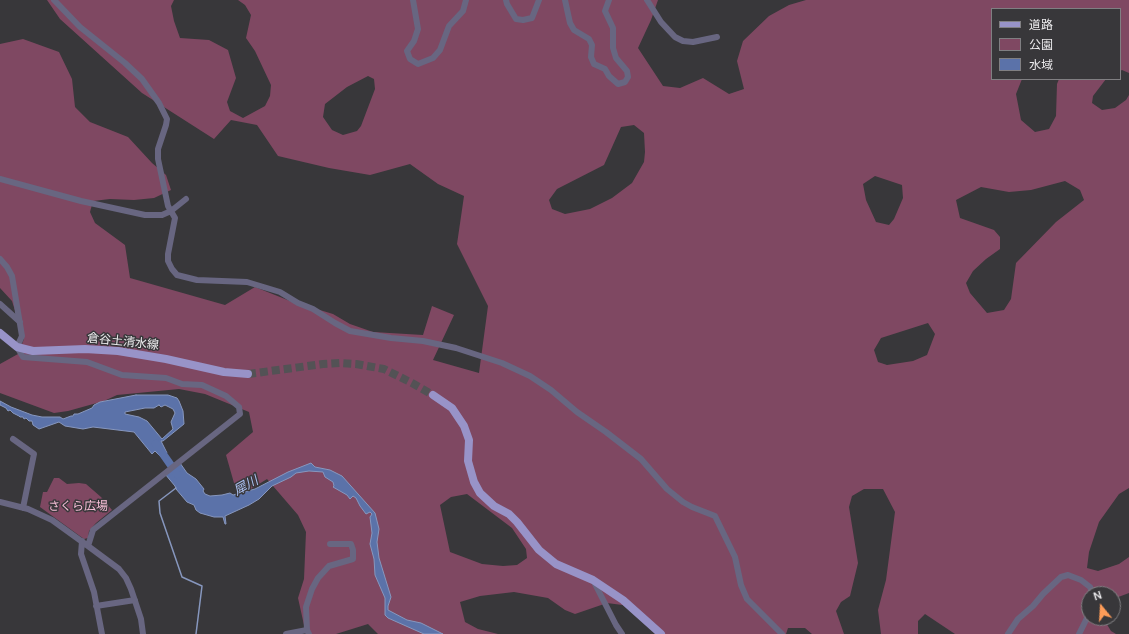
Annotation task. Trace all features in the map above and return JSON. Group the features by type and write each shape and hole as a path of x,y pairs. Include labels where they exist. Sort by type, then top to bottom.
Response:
{"main road":[{"name":"倉谷土清水線","path":"0,333 17,347 33,351 85,349 139,354 224,372 248,374"},
{"path":"433,395 452,408 459,416 464,426 469,440 468,461 474,482 480,493 494,506 509,514 518,522 539,550 556,564 593,580 623,600 661,634"}],"street":[{"path":"54,0 80,27 125,63 142,79 159,102 167,119 158,149 158,159 168,206 175,218 168,254 172,269 177,275 197,280 247,282 280,292 298,303 313,308 335,323 350,330 391,338 423,341 469,352 502,363 530,376 551,390 577,412 641,459 667,489 683,502 715,516 735,557 741,585 747,599 782,634"},
{"path":"413,0 418,21 418,29 414,41 407,51 410,59 418,64 433,58 440,50 449,26 463,11 466,0"},
{"path":"506,0 516,19 523,20 532,18 539,0"},
{"path":"564,0 570,23 574,30 589,39 592,45 592,57 594,64 606,69 609,76 618,84 625,82 628,77 627,71 616,58 613,48 613,28 605,12 609,0"},
{"path":"647,0 661,22 675,38 693,42 717,37"},
{"path":"0,179 81,201 144,215 162,215 171,211 186,199"},
{"path":"0,259 12,276 22,336 17,347 23,357 87,362 122,375 166,378 182,384 202,386 226,396 239,407 240,414 93,530 88,546"},
{"path":"0,304 20,322"},
{"path":"14,439 34,454 23,508"},
{"path":"0,502 23,508 52,520 119,569 126,578 135,600 142,619 143,634"},
{"path":"82,541 81,554 94,592 102,634"},
{"path":"286,634 308,632 306,607 312,589 318,578 330,566 353,559 351,544 330,544"},
{"path":"1008,634 1018,619 1061,577 1068,575 1081,580 1089,586"},
{"path":"593,580 622,634"},
{"path":"96,606 135,600"}],"green space":[{"path":"47,0 174,0 171,6 180,38 209,40 228,50 236,78 227,102 230,111 243,118 265,106 270,96 271,85 255,51 246,38 251,15 245,5 238,0 658,0 651,20 638,48 663,86 680,88 703,78 729,94 744,89 737,61 743,41 769,16 789,5 806,0 1129,0 1129,73 1121,70 1121,8 991,8 991,80 1022,80 1016,94 1021,120 1035,132 1049,129 1056,116 1057,84 1059,80 1105,80 1093,96 1092,103 1102,110 1115,108 1126,100 1129,95 1129,488 1119,494 1099,522 1089,552 1087,568 1098,571 1119,564 1129,557 1129,593 1121,596 1121,586 1081,586 1081,626 1108,626 1111,631 1116,634 955,634 925,614 918,621 918,634 881,634 878,610 886,580 895,512 883,489 864,489 852,496 849,507 858,563 850,596 841,602 836,611 844,634 812,634 805,628 788,628 786,634 661,634 630,606 607,603 575,614 565,610 548,598 514,592 480,596 460,602 465,622 478,629 498,634 378,634 368,624 336,634 306,634 298,598 304,579 306,532 298,515 267,479 238,497 226,455 253,432 249,412 205,394 179,389 117,395 104,401 68,411 54,413 0,393 0,364 18,354 24,339 12,301 0,288 0,44 23,39 59,52 72,79 75,107 90,122 128,137 152,163 166,175 171,190 154,198 93,201 90,212 95,223 125,245 130,278 225,305 255,287 290,301 333,314 350,324 373,332 423,335 432,306 454,315 433,360 479,373 488,306 457,244 464,196 438,184 410,164 370,175 329,168 278,156 257,125 231,120 214,139 142,93 60,19","holes":["368,76 374,79 375,89 361,126 357,131 343,135 332,130 323,117 325,104 347,87","634,125 644,133 645,152 644,162 632,183 612,198 590,209 565,214 552,209 549,200 557,189 604,165 621,127","875,176 902,185 903,198 894,219 889,225 876,222 866,200 863,184","1065,181 1080,190 1084,200 1056,222 1016,263 1011,299 1004,310 987,313 970,293 966,283 973,271 1000,249 1000,237 994,230 960,218 956,200 981,187 1009,192 1031,190","928,323 935,334 927,355 913,361 887,365 878,362 874,350 881,338","467,494 512,528 526,549 527,558 517,565 503,566 482,564 450,552 440,505 451,497"]},
{"name":"さくら広場","path":"54,478 59,478 67,484 86,484 101,497 112,510 89,531 88,538 84,539 40,507 43,492 47,492"}],"water":[{"path":"136,395 168,395 177,398 179,401 183,411 184,424 161,441 167,453 165,454 164,452 161,454 161,457 155,451 152,454 134,432 93,427 83,429 65,426 59,422 39,429 33,425 32,421 20,417 10,410 8,411 0,405 0,401 32,415 42,417 60,417 63,419 92,408 100,402","holes":["159,405 161,407 165,405 173,409 175,413 171,422 173,429 162,439 147,421 139,417 125,414 125,412 145,408 154,408"]},
{"path":"180,463 187,473 196,479 204,489 203,491 205,494 210,496 230,493 233,495 255,489 288,472 311,463 315,467 330,470 342,476 375,513 379,529 377,542 379,558 391,597 388,610 407,620 421,623 443,634 424,634 388,618 385,615 385,598 375,575 374,559 370,544 372,533 370,517 372,514 370,512 366,514 356,498 353,496 350,499 347,495 333,487 333,482 325,477 323,472 309,471 296,473 272,486 259,499 225,516 225,524 223,517 214,517 200,513 196,510 194,505 187,502 176,489 165,474"}],"waterway":[{"name":"犀川","path":"156,444 177,474"},
{"path":"176,488 159,501 160,513 182,577 202,586 196,634"}],"tunnel":[{"path":"248,374 323,364 356,364 384,369 433,395"}]}
